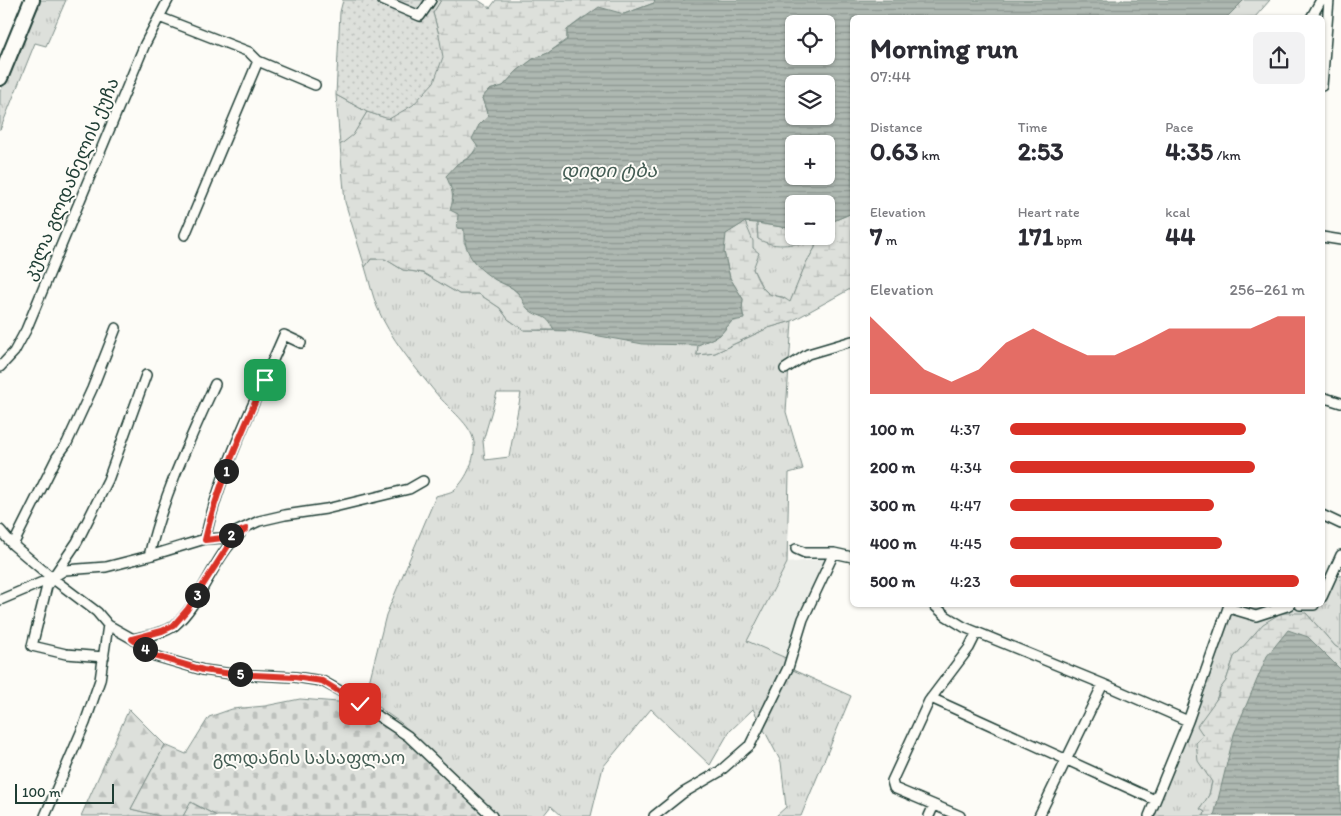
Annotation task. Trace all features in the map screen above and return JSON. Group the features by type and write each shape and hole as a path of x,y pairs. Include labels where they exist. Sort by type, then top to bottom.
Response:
{"highway":[{"path":"0,78 32,0"}],"street":[{"name":"კულა გლდანელის ქუჩა","path":"0,367 14,352 26,330 142,52 168,0"},
{"path":"382,0 420,16 431,0"},
{"path":"1314,15 1321,0"},
{"path":"1325,49 1329,0"},
{"path":"159,17 250,52 258,61 315,85"},
{"path":"185,235 258,61"},
{"path":"1325,237 1341,240"},
{"path":"13,544 57,457 67,443 92,389 116,328"},
{"path":"205,540 212,509 225,474 284,335 301,342"},
{"path":"785,369 808,354 850,342"},
{"path":"104,658 66,654 32,646 47,586 77,542 108,480 146,375"},
{"path":"149,556 157,523 180,462 215,384"},
{"path":"1325,398 1341,403"},
{"path":"132,639 173,626 187,610 230,543 259,521 326,509 410,489 423,481"},
{"path":"1325,516 1341,524"},
{"path":"0,600 52,578 65,570 106,567 205,540 223,538 246,529"},
{"path":"0,530 52,578 97,612 108,625 132,639 155,656 203,670 322,681 342,692 408,736 492,816"},
{"path":"796,549 805,553 834,553 850,557"},
{"path":"654,816 683,793 719,772 750,744 788,668 803,619 834,553"},
{"path":"1325,590 1341,555"},
{"path":"936,607 946,616 964,627 1188,721"},
{"path":"1149,816 1188,721 1229,607"},
{"path":"1232,607 1256,616 1284,607"},
{"path":"45,816 85,723 100,680 108,625"},
{"path":"960,816 894,788 892,781 931,698 969,648 977,632"},
{"path":"1039,816 1103,684"},
{"path":"931,698 1155,800"},
{"path":"929,816 934,805"}],"shaded area":[{"path":"829,558 788,659 747,641 787,563"}],"green space":[{"path":"38,0 66,0 46,46 35,43 0,130 0,92"},
{"path":"343,0 441,0 433,13 443,57 434,82 413,105 389,119 367,112 336,95 340,12"},
{"path":"441,0 478,0 490,8 496,0 655,0 654,3 624,14 584,17 567,30 567,39 548,53 533,59 517,71 503,86 489,90 482,98 488,116 479,125 475,149 469,157 457,164 451,186 464,229 464,242 474,262 494,279 512,288 522,297 528,309 550,320 554,330 524,330 508,319 500,308 479,294 459,294 423,273 403,270 385,259 371,259 365,267 345,202 340,145 353,135 367,112 390,119 439,35 433,13"},
{"path":"1244,0 1270,0 1257,15 1229,15"},
{"path":"336,95 367,112 353,136 340,145"},
{"path":"850,214 850,289 792,321 768,328 715,353 697,355 698,345 720,335 732,321 744,318 742,310 743,299 730,278 724,252 725,234 745,222 753,241 753,248 759,253 753,269 760,284 768,293 790,302 806,263 815,245 835,245 835,220"},
{"path":"745,222 757,223 758,239 785,241 785,245 815,245 790,303 783,297 770,295 762,287 753,269 753,248"},
{"path":"757,223 785,228 785,245 772,244 758,239"},
{"path":"371,259 385,259 403,270 423,273 459,294 479,294 500,308 508,319 524,330 572,331 698,345 697,355 715,353 768,328 792,321 786,412 803,469 789,473 787,563 747,641 788,659 784,670 793,670 851,696 801,816 776,816 786,807 781,762 753,709 729,732 710,765 651,709 603,767 591,816 562,816 551,806 543,816 499,816 401,723 365,698 386,615 436,496 452,491 459,486 473,459 474,444 471,432 467,426 439,397 389,330 377,307 365,267","holes":["497,393 521,393 509,457 485,460 483,441"]},
{"path":"1331,569 1341,576 1341,650 1335,646 1306,613 1257,631 1234,657 1203,735 1212,781 1209,795 1201,809 1205,811 1204,816 1153,816 1191,723 1233,607 1325,607 1325,580"},
{"path":"1281,613 1306,613 1335,646 1341,650 1341,670 1335,665 1214,816 1204,816 1205,812 1200,809 1209,795 1212,782 1198,761 1196,743 1203,735 1197,726 1218,697 1234,657 1263,624"},
{"name":"გლდანის სასაფლაო","path":"300,699 338,702 352,700 401,734 487,816 217,816 191,802 183,816 160,816 131,809 165,745 186,754 209,717 232,709 265,706"},
{"path":"129,709 165,745 131,809 160,816 81,816"},
{"path":"190,802 217,816 183,816"}],"water":[{"name":"დიდი ტბა","path":"655,0 1244,0 1229,15 850,15 850,214 835,220 835,195 785,195 785,228 745,222 726,234 724,252 730,278 743,299 742,310 744,319 732,321 720,335 698,345 643,344 572,331 554,330 545,318 528,309 515,290 494,279 476,264 468,252 464,238 464,229 457,228 458,214 450,210 452,193 446,176 457,164 469,158 478,147 472,139 479,125 488,116 482,98 489,90 503,86 517,71 533,59 548,53 567,40 567,30 599,7 624,14 654,3"},
{"path":"1288,630 1308,637 1341,670 1341,816 1214,816 1234,734 1267,656"}],"route":[{"path":"265,380 225,474 212,509 205,540 223,538 246,529 230,543 187,610 173,626 132,639 155,656 203,670 322,681 360,704"}]}
